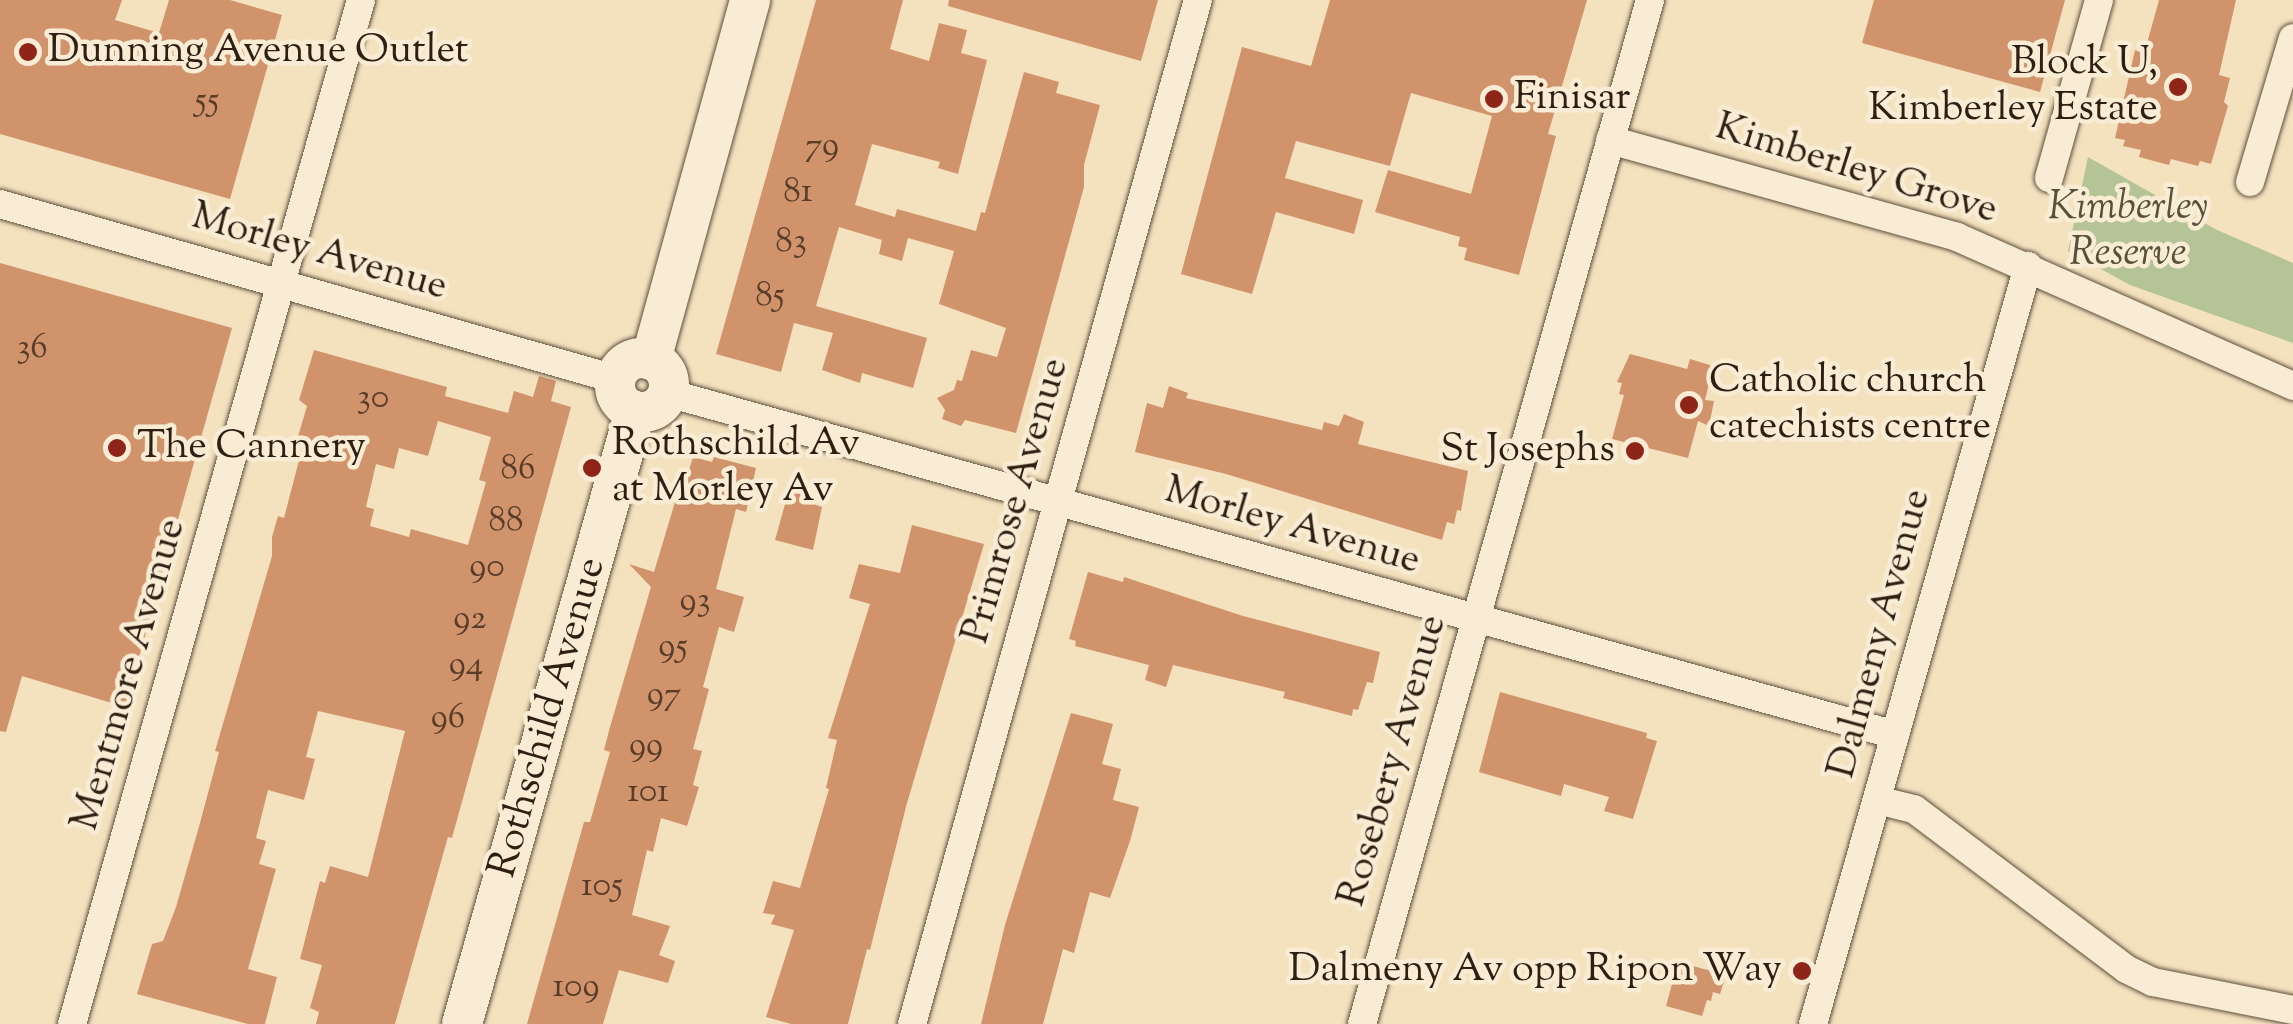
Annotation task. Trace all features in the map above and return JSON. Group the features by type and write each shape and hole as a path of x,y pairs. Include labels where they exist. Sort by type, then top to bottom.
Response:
{"street":[{"name":"Mentmore Avenue","path":"72,1024 362,0"},
{"name":"Rothschild Avenue","path":"462,1024 750,0"},
{"name":"Primrose Avenue","path":"912,1024 1198,0"},
{"name":"Rosebery Avenue","path":"1362,1024 1650,0"},
{"path":"2049,178 2099,0"},
{"path":"2250,182 2293,38"},
{"name":"Kimberley Grove","path":"1610,140 1957,237 2293,386"},
{"name":"Morley Avenue","path":"0,204 1894,736"},
{"name":"Dalmeny Avenue","path":"1813,1024 2028,266"},
{"path":"1877,800 1898,801 1914,809 2126,968 2152,982 2293,1010"}],"green space":[{"name":"Kimberley Reserve","path":"2088,157 2215,229 2293,263 2293,343 2130,285 2068,251"}],"building":[{"path":"0,0 122,0 115,20 159,33 169,0 230,0 282,15 230,199 0,134"},
{"path":"816,0 903,0 890,49 929,61 939,23 967,30 961,53 987,60 958,174 938,168 940,162 872,144 855,205 895,217 897,209 976,231 981,212 985,213 1024,72 1059,82 1056,93 1100,105 1084,165 1084,187 1016,433 965,420 961,426 942,419 945,410 937,398 954,390 957,380 962,381 971,350 997,357 1006,328 939,304 954,251 908,238 902,261 879,254 882,240 839,227 816,306 927,338 913,388 862,373 860,383 822,370 833,333 794,323 781,372 716,354"},
{"path":"949,0 1158,0 1141,61 948,6"},
{"path":"1330,0 1587,0 1548,134 1556,136 1519,275 1464,260 1467,248 1458,246 1460,237 1375,212 1388,170 1471,194 1492,116 1411,93 1390,166 1296,141 1285,178 1363,200 1354,234 1276,212 1252,294 1181,274 1242,47 1311,66"},
{"path":"1874,0 2065,0 2040,92 1862,43"},
{"name":"Block U, Kimberley Estate","path":"2159,0 2236,0 2219,75 2230,78 2224,102 2228,106 2211,164 2200,161 2198,166 2171,159 2169,165 2139,157 2141,150 2123,146 2125,140 2115,138 2135,50 2144,54"},
{"name":"The Cannery","path":"0,263 232,328 125,707 22,676 6,732 0,731"},
{"path":"314,350 447,387 445,396 508,413 514,391 533,397 539,376 556,381 551,401 571,407 452,838 448,837 395,1024 316,1024 319,1012 310,1008 322,965 300,959 320,881 325,883 330,866 368,877 405,731 318,711 306,757 315,759 304,800 268,790 256,838 266,841 259,864 276,869 248,969 277,977 265,1024 248,1024 137,994 152,944 163,941 176,907 219,752 215,751 272,556 272,537 278,516 284,518 303,445 296,443 307,406 299,400","holes":["438,421 491,437 479,480 486,482 468,545 411,529 409,537 370,526 374,509 366,507 376,464 394,469 399,448 428,456"]},
{"name":"Catholic church catechists centre","path":"1630,354 1687,369 1690,359 1713,366 1705,400 1714,401 1709,426 1698,421 1688,458 1612,439 1624,395 1619,394 1622,383 1617,382"},
{"path":"1169,386 1188,393 1186,398 1322,430 1324,422 1339,426 1344,414 1364,422 1358,444 1468,471 1461,511 1457,510 1454,524 1447,522 1442,540 1226,474 1135,452 1147,403 1163,408"},
{"path":"693,457 712,462 714,457 756,468 746,512 736,509 716,589 744,597 734,632 719,627 703,687 709,689 693,749 702,751 693,785 699,787 687,826 661,818 653,852 647,850 632,915 670,926 659,955 675,961 668,983 619,970 603,1024 527,1024 584,822 590,822 610,752 604,750 651,587 629,564 654,572 684,472 688,473"},
{"path":"789,490 815,499 813,504 822,507 813,550 775,540"},
{"path":"912,525 984,544 907,803 848,1024 791,1024 766,1017 794,930 771,924 775,915 763,913 773,881 800,888 829,789 826,788 837,740 828,738 870,604 849,598 859,564 900,573"},
{"path":"1088,572 1123,582 1124,577 1243,616 1380,652 1373,683 1367,682 1358,710 1353,709 1352,716 1283,698 1285,692 1173,665 1166,687 1145,680 1149,665 1075,646 1076,641 1069,639"},
{"path":"1500,692 1647,733 1646,738 1657,741 1633,819 1604,811 1609,797 1564,784 1561,796 1479,772"},
{"path":"1071,713 1113,724 1102,764 1121,769 1113,800 1139,807 1130,841 1110,898 1090,892 1074,953 1063,949 1043,1024 981,1024 1005,925"},
{"path":"1678,962 1726,975 1720,994 1713,992 1702,1016 1666,1006"}],"place":[{"name":"Dunning Avenue Outlet","path":"28,52"},
{"name":"Block U, Kimberley Estate","path":"2178,87"},
{"name":"Finisar","path":"1494,99"},
{"name":"Catholic church catechists centre","path":"1689,405"},
{"name":"The Cannery","path":"117,448"},
{"name":"St Josephs","path":"1635,451"},
{"name":"Rothschild Av at Morley Av","path":"592,468"},
{"name":"Dalmeny Av opp Ripon Way","path":"1802,971"}]}
